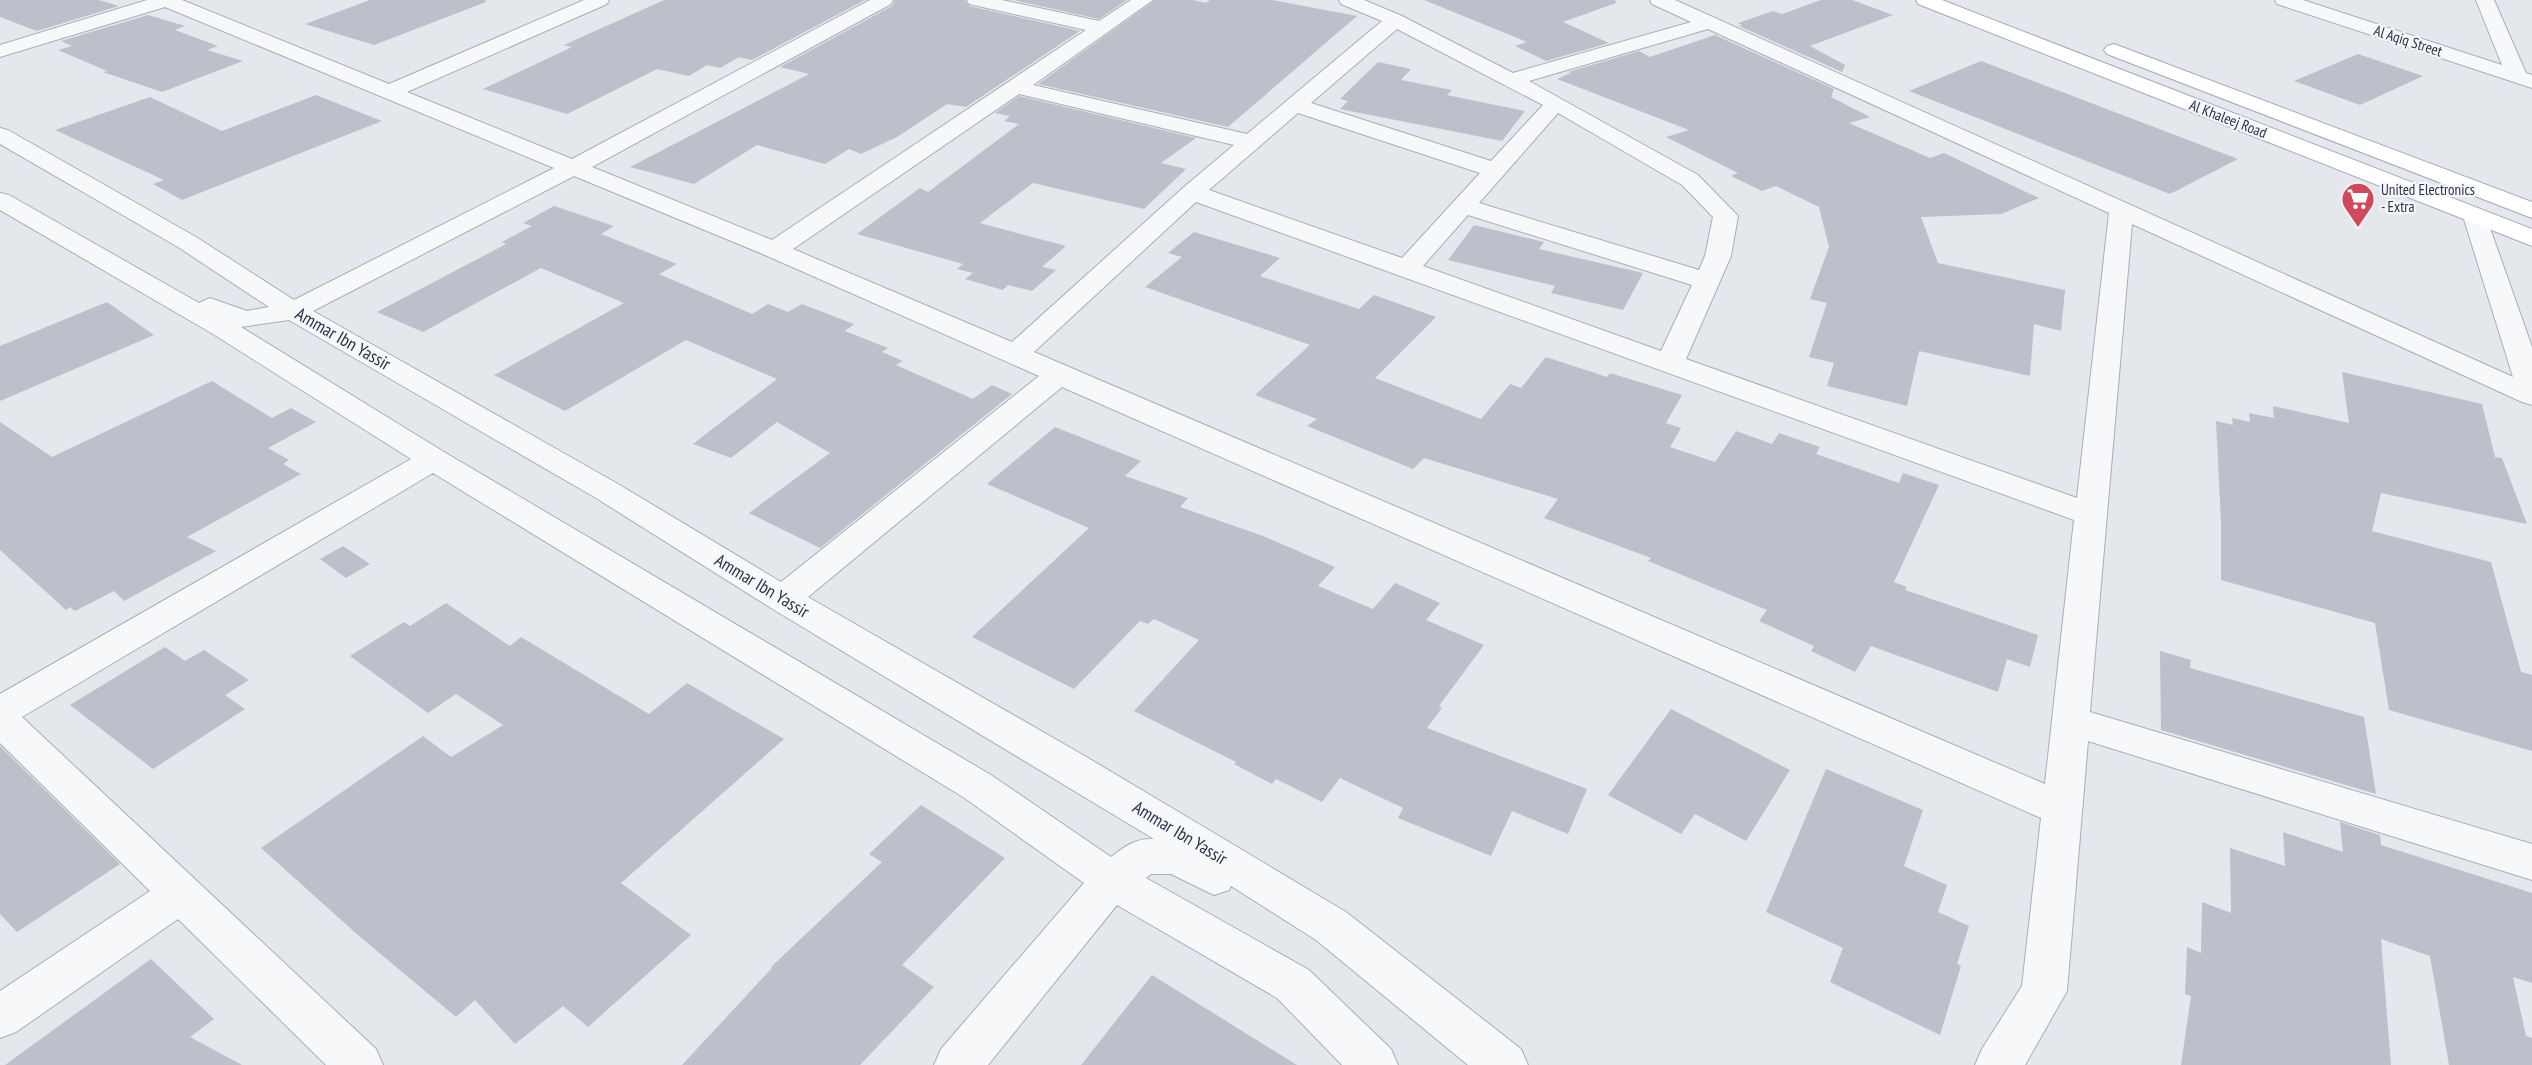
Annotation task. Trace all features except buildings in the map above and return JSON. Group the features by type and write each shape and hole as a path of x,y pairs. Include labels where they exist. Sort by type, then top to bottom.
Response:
{"main road":[{"name":"Al Khaleej Road","path":"1925,0 2532,238"},
{"name":"Al Khaleej Road","path":"2092,42 2532,210"}],"street":[{"path":"0,51 166,0 774,250 2062,809"},
{"path":"389,92 600,0"},
{"path":"119,269 245,320 293,311 574,167 884,0"},
{"path":"976,0 1103,28"},
{"path":"774,250 1144,0"},
{"path":"1348,0 1395,20 1556,103 1690,180 1726,216 1718,256 1670,363"},
{"path":"1659,0 2532,396"},
{"name":"Al Aqiq Street","path":"2284,0 2524,79"},
{"path":"2485,0 2524,79"},
{"path":"1016,354 1192,192 1395,20"},
{"path":"1510,80 1709,23"},
{"path":"1015,87 1252,142"},
{"path":"1406,269 1556,103"},
{"path":"1296,105 1496,170"},
{"name":"Ammar Ibn Yassir","path":"0,135 187,242 293,311 607,491 783,599 1069,766 1331,926 1504,1065"},
{"path":"0,145 33,154"},
{"path":"1192,192 2092,514"},
{"path":"0,200 223,328 433,459 977,786 1112,880 1293,984 1374,1065"},
{"path":"1463,206 1707,281"},
{"path":"1999,1065 2044,991 2121,211"},
{"path":"2475,216 2532,390"},
{"path":"783,599 1060,374"},
{"path":"0,712 433,459"},
{"path":"0,718 359,1065"},
{"path":"2071,721 2532,862"},
{"path":"958,1065 1112,880 1143,856 1176,857 1363,952"},
{"path":"0,1017 181,893"}],"place":[{"name":"United Electronics - Extra","path":"2358,228"}]}
